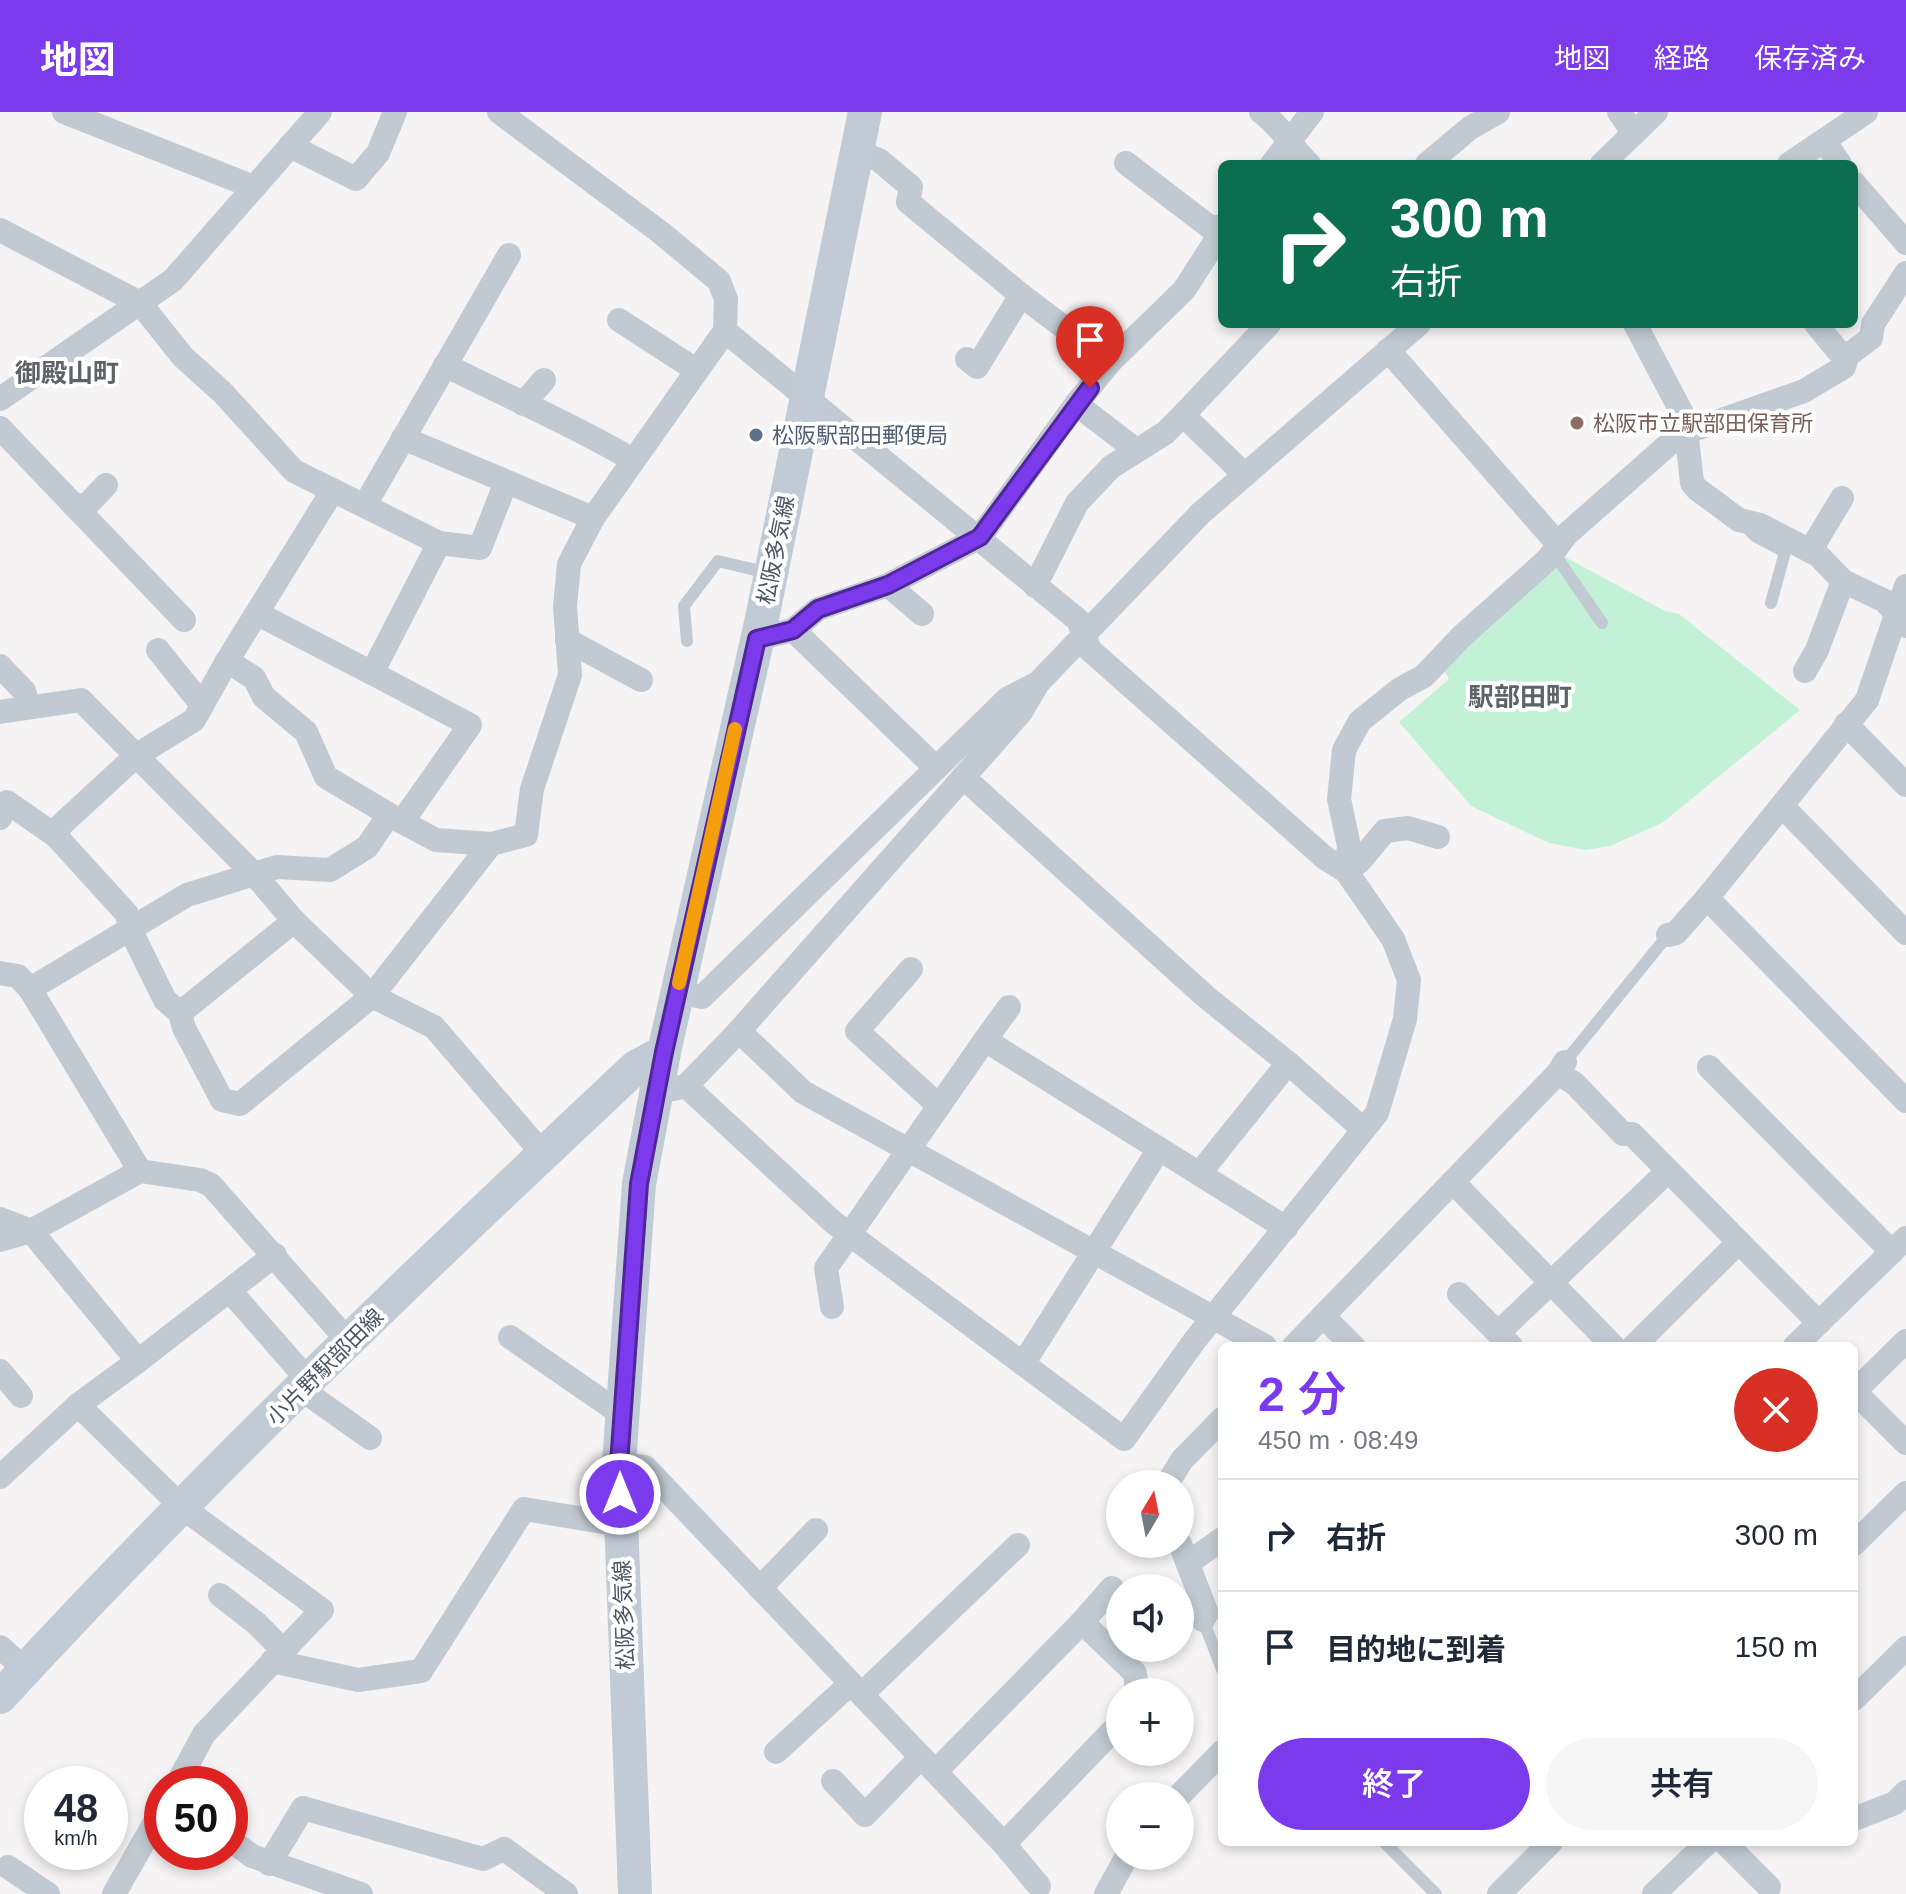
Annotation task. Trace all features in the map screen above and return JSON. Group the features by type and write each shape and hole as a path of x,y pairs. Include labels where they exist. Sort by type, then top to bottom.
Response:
{"main road":[{"name":"松阪多気線","path":"635,1894 619,1464 639,1184 672,1089 664,1052 771,574 865,112"},
{"name":"小片野駅部田線","path":"0,1697 349,1342 636,1067 664,1052"}],"street":[{"path":"64,112 254,187"},
{"path":"0,399 173,280 320,112"},
{"path":"290,146 356,179 378,153 395,112"},
{"path":"227,661 254,678 264,697 306,732 326,777 396,819 436,840 491,844 526,835 532,789 570,675 565,606 569,564 593,518 725,331 726,299 719,281 530,122 499,112"},
{"path":"1261,112 1281,127 1287,143 1305,160"},
{"path":"1275,160 1312,112"},
{"path":"1432,160 1470,128 1498,112"},
{"path":"1604,160 1626,122 1656,112"},
{"path":"1796,160 1866,112"},
{"path":"1825,142 1837,160"},
{"path":"857,151 879,160 911,187 908,202 1021,295 1110,362"},
{"path":"1126,163 1211,228 1218,228"},
{"path":"1858,188 1906,243"},
{"path":"0,230 140,303 183,357 222,392 294,471 439,543 480,548 506,482"},
{"path":"757,639 793,630 818,609 888,585 980,537 1110,362 1184,290 1218,235"},
{"path":"365,505 509,255"},
{"path":"1346,871 1349,846 1339,799 1344,750 1353,729 1371,710 1424,676 1556,548 1686,429 1696,429 1804,391 1844,367 1847,356 1871,338 1873,324 1906,273"},
{"path":"967,359 977,367 1021,295"},
{"path":"619,320 696,370"},
{"path":"1035,586 1077,503 1111,467 1183,415 1265,328"},
{"path":"725,331 1078,620 1084,636 1090,650 1325,858 1346,871 1393,939 1409,980 1405,1019 1377,1113 1124,1439 849,1235 672,1089 739,1031 1021,712 1038,683 1084,636 1201,513 1414,328"},
{"path":"1637,328 1682,413 1692,483 1720,510 1739,520 1760,525 1810,551 1833,568 1843,581 1885,601 1901,621"},
{"path":"1819,328 1838,351 1847,356"},
{"path":"1388,350 1556,548"},
{"path":"445,365 523,404 574,425 633,460"},
{"path":"523,404 544,380"},
{"path":"1076,404 1136,450"},
{"path":"1183,415 1245,475"},
{"path":"0,428 184,620"},
{"path":"403,438 593,518"},
{"path":"75,506 88,504 106,485"},
{"path":"56,836 61,825 137,755 194,720 333,490"},
{"path":"1810,551 1842,498"},
{"path":"372,673 439,543"},
{"path":"1805,671 1817,650 1843,581"},
{"path":"888,585 922,614"},
{"path":"1668,935 1676,933 1707,898 1873,690 1901,621 1906,586"},
{"path":"16,979 130,929 187,895 277,867 330,870 367,847 396,819 470,725 258,614"},
{"path":"793,630 935,767"},
{"path":"567,640 641,680"},
{"path":"158,650 191,687 202,705"},
{"path":"0,666 24,691 29,706"},
{"path":"677,992 702,997 1007,699 1038,683"},
{"path":"0,712 81,700 254,874 294,921 372,996 434,1027 543,1154"},
{"path":"1846,724 1906,785"},
{"path":"963,777 1205,996 1363,1129"},
{"path":"915,787 936,808"},
{"path":"0,818 7,802 56,836 127,914 130,929 165,1000 180,1013 184,1028 222,1100 240,1104 372,996 491,844"},
{"path":"1782,806 1906,933"},
{"path":"1346,871 1359,862 1385,831 1408,828 1438,837"},
{"path":"1707,898 1906,1101"},
{"path":"180,1013 294,921"},
{"path":"0,955 140,1171"},
{"path":"911,969 857,1031 939,1106"},
{"path":"832,1307 826,1268 1009,1007"},
{"path":"739,1031 803,1092 1258,1342"},
{"path":"985,1040 1286,1228"},
{"path":"1199,1174 1288,1063"},
{"path":"1298,1342 1561,1068 1623,1134 1632,1134 1739,1242 1807,1338 1899,1245 1709,1067"},
{"path":"1023,1364 1159,1149"},
{"path":"0,1240 31,1231 140,1171 211,1185 349,1342"},
{"path":"1459,1294 1505,1339 1551,1283 1668,1171"},
{"path":"1453,1182 1609,1342"},
{"path":"0,1219 31,1231 138,1361"},
{"path":"1638,1342 1739,1242"},
{"path":"0,1477 78,1405 275,1255"},
{"path":"237,1299 301,1372 301,1389 370,1438"},
{"path":"1323,1316 1349,1342"},
{"path":"510,1337 624,1416"},
{"path":"1858,1388 1906,1341"},
{"path":"0,1371 21,1396"},
{"path":"1858,1396 1906,1443"},
{"path":"78,1405 183,1508 322,1610 204,1734 187,1766"},
{"path":"1176,1470 1218,1423"},
{"path":"619,1464 645,1467 929,1764 1039,1886"},
{"path":"1858,1540 1906,1493"},
{"path":"220,1595 256,1623 277,1655 358,1680 421,1671 524,1509 621,1525"},
{"path":"760,1588 816,1530"},
{"path":"1194,1550 1218,1541"},
{"path":"776,1752 856,1689 1018,1545"},
{"path":"1186,1558 1207,1613 1203,1620"},
{"path":"833,1781 865,1815 929,1764 1082,1622 1106,1595"},
{"path":"1082,1622 1135,1673 1136,1678"},
{"path":"0,1647 26,1670"},
{"path":"1858,1695 1906,1648"},
{"path":"1004,1844 1106,1738"},
{"path":"1193,1782 1218,1756"},
{"path":"1858,1817 1895,1803 1906,1792"},
{"path":"269,1864 303,1808 483,1859 504,1849 566,1894"},
{"path":"114,1894 144,1842"},
{"path":"1499,1894 1547,1846"},
{"path":"1654,1894 1704,1846"},
{"path":"1728,1846 1769,1887"},
{"path":"248,1851 269,1864 361,1894"},
{"path":"8,1867 48,1894"},
{"path":"1106,1894 1119,1870"}],"lane":[{"path":"1739,520 1755,536 1785,552 1771,603"},
{"path":"1556,548 1602,623"},
{"path":"687,641 684,606 718,561 771,574"},
{"path":"1561,1068 1668,935"},
{"path":"1203,1620 1218,1659"},
{"path":"1388,1846 1436,1894"}],"green space":[{"path":"1563,556 1665,611 1679,614 1800,710 1662,823 1610,846 1586,850 1549,843 1471,806 1399,722 1449,679 1441,664"}],"slow traffic":[{"path":"679,983 735,729"}],"place":[{"name":"松阪市立駅部田保育所","path":"1577,423"},
{"name":"松阪駅部田郵便局","path":"756,435"}],"district":[{"name":"御殿山町","path":"67,373"},
{"name":"駅部田町","path":"1520,697"}],"route":[{"path":"620,1494 619,1464 639,1184 659,1093 664,1052 757,639 793,630 818,609 888,585 980,537 1090,388"}]}
